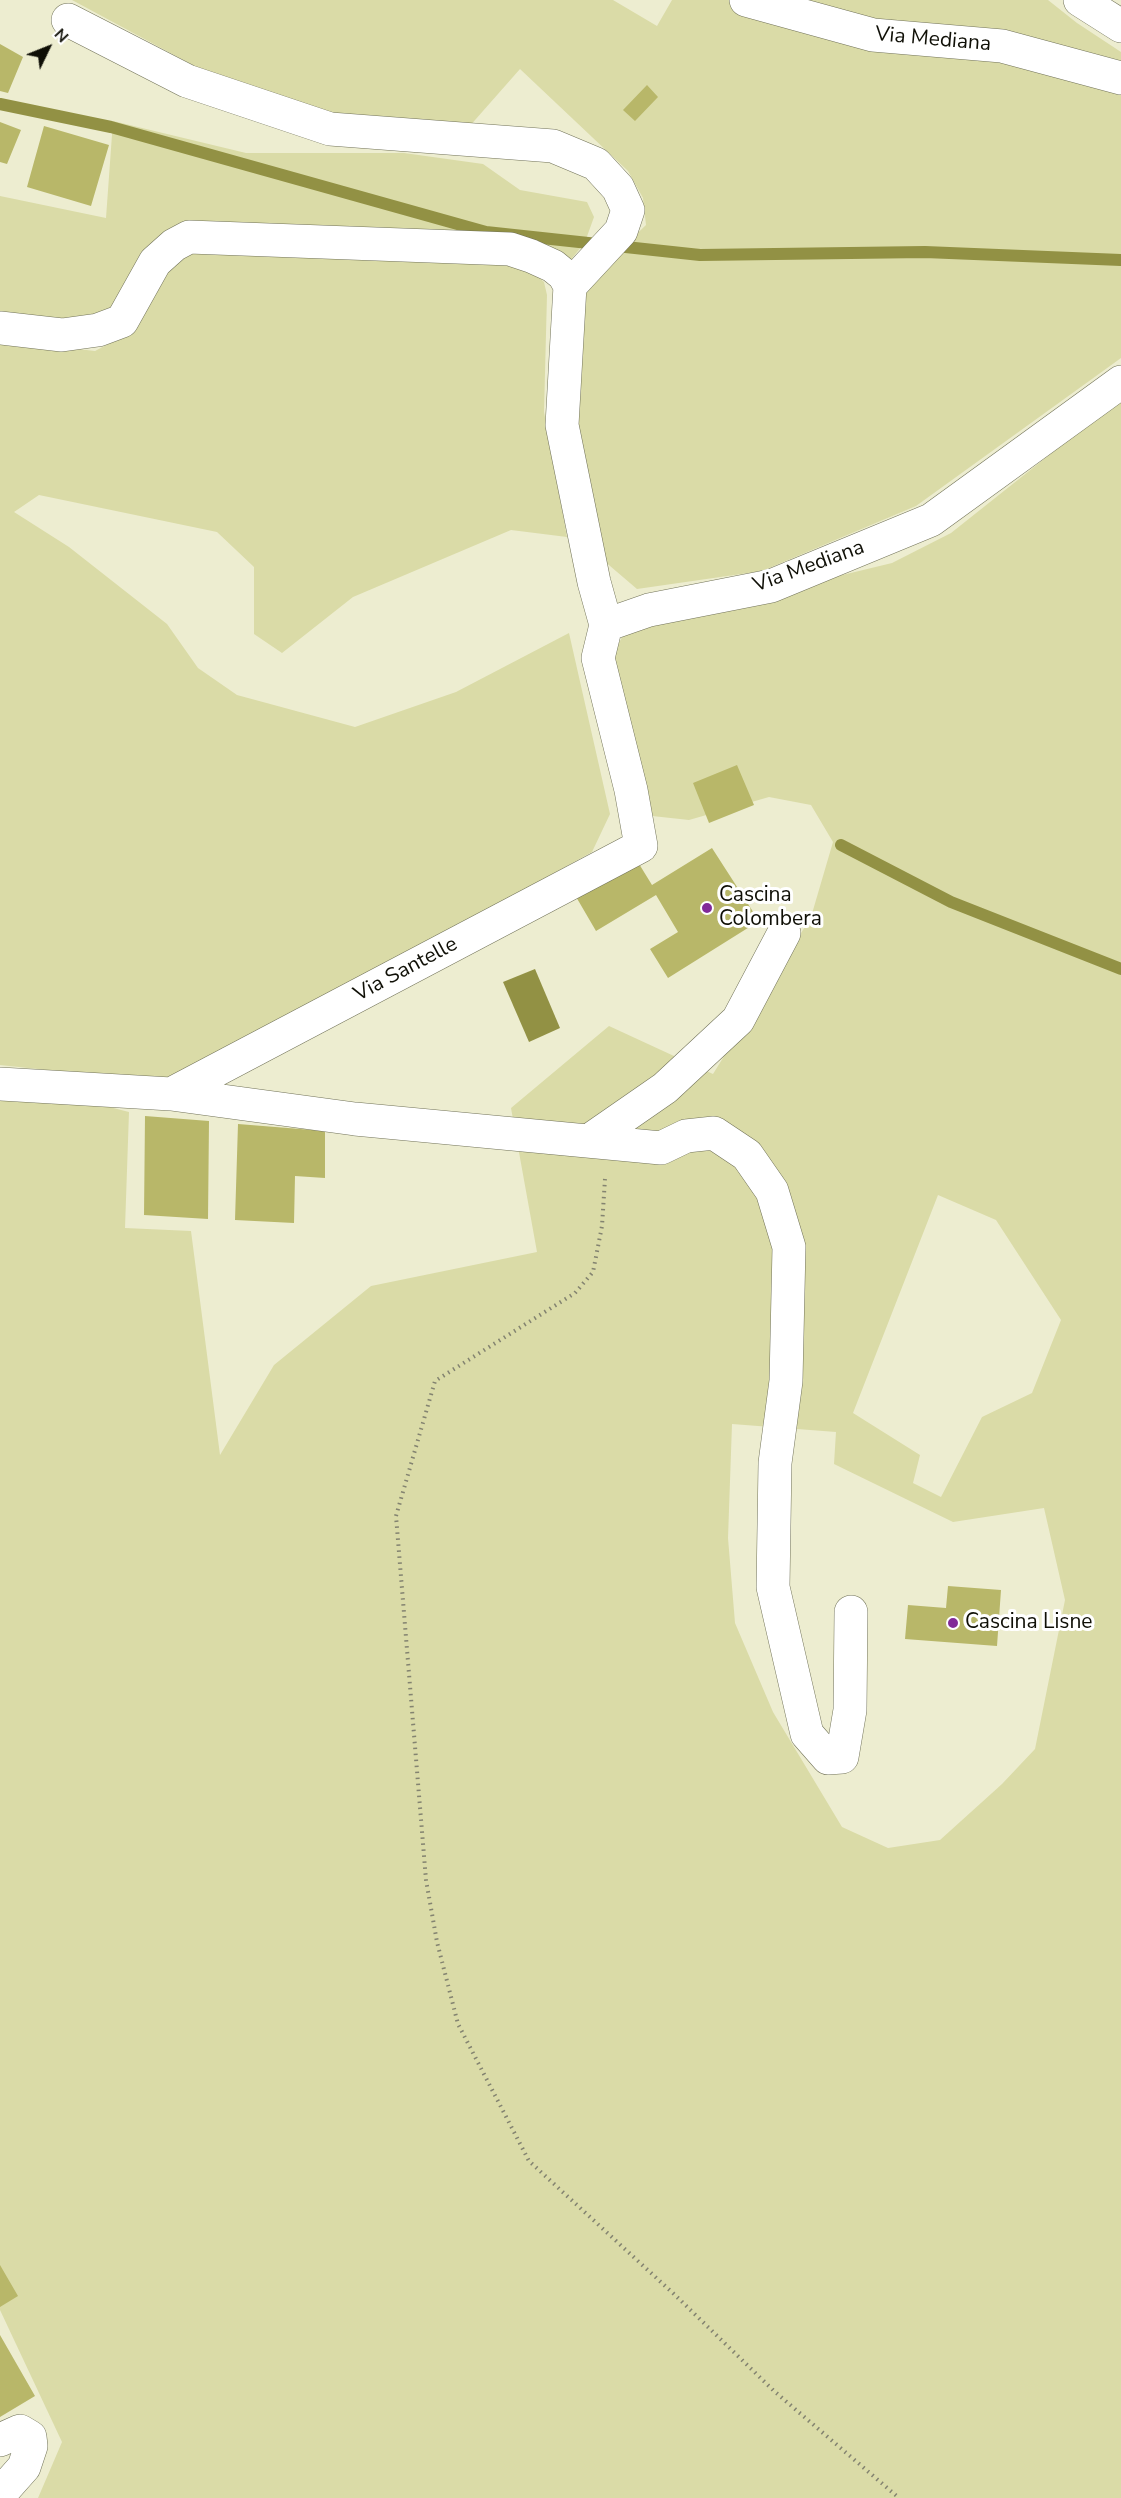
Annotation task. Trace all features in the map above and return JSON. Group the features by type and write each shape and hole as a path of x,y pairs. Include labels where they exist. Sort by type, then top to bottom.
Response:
{"street":[{"name":"Via Mediana","path":"746,0 873,35 1002,46 1121,78"},
{"path":"1080,0 1121,26"},
{"path":"68,20 187,81 330,129 553,146 596,164 618,188 628,210 621,231 570,286"},
{"path":"0,328 62,335 98,330 122,321 155,262 174,245 189,237 510,249 531,256 564,275 570,286 562,425 594,582 606,625"},
{"name":"Via Mediana","path":"606,625 649,610 771,586 931,520 1121,382"},
{"name":"Via Santelle","path":"171,1094 641,846 631,790 598,658 606,625"},
{"path":"599,1141 665,1088 738,1020 784,933"},
{"path":"0,1084 171,1094 355,1119 661,1148 686,1136 714,1133 747,1155 772,1191 789,1247 786,1381 776,1463 773,1587 807,1734 828,1758 842,1757 850,1710 851,1612"},
{"path":"0,2440 20,2431 30,2437 31,2446 24,2467 0,2494"}],"path":[{"path":"599,1141 602,1226 593,1272 575,1293 435,1381 396,1516 426,1881 437,1942 458,2024 529,2162 675,2295 774,2391 899,2498"}],"green space":[{"path":"72,0 613,0 657,26 672,0 1048,0 1077,23 1121,52 1121,358 916,506 762,571 637,589 603,560 572,422 576,299 594,275 646,225 643,198 628,171 520,69 468,128 327,118 215,77"},
{"path":"113,121 246,153 404,153 483,164 520,190 587,202 594,217 585,242 565,267 181,227 116,307 86,325 0,315 0,196 106,218"},
{"path":"198,248 505,263 532,271 544,282 547,295 544,412 567,537 511,530 353,597 282,653 254,634 254,567 217,532 39,495 14,512 69,547 167,624 198,668 237,695 355,727 456,692 569,633 610,814 592,852 198,1070 152,1081 0,1065 0,340 95,351 116,340 164,271"},
{"path":"1121,398 1121,2498 38,2498 62,2442 0,2310 0,1097 70,1097 129,1112 125,1228 191,1231 220,1455 274,1365 371,1286 537,1252 511,1108 609,1026 713,1074 811,917 833,842 811,805 769,797 689,820 643,815 609,660 628,627 892,563 951,533","holes":["938,1195 996,1220 1061,1320 1032,1393 982,1417 941,1497 913,1483 920,1455 853,1413","732,1424 836,1432 834,1464 953,1522 1044,1508 1065,1600 1035,1749 1002,1784 940,1840 888,1848 842,1827 773,1712 735,1623 728,1538"]}],"shaded area":[{"path":"535,969 560,1028 529,1042 503,982"}],"building":[{"path":"0,44 23,57 8,93 0,91"},
{"path":"647,85 658,97 635,121 623,110"},
{"path":"0,122 21,130 7,164 0,162"},
{"path":"44,126 109,145 91,206 27,187"},
{"path":"737,765 754,805 709,823 693,783"},
{"name":"Cascina Colombera","path":"712,848 759,921 668,978 650,949 678,932 656,895 596,931 575,895 636,859 652,885"},
{"path":"145,1116 209,1121 208,1219 144,1215"},
{"path":"238,1124 325,1131 325,1178 295,1176 294,1223 235,1220"},
{"name":"Cascina Lisne","path":"948,1586 1001,1590 997,1646 905,1639 908,1605 946,1608"},
{"path":"0,2265 18,2296 0,2307"},
{"path":"0,2335 35,2396 0,2417"}],"waterway":[{"path":"0,104 111,127 486,232 700,255 925,252 1121,260"},
{"path":"841,845 951,902 1121,969"}],"place":[{"name":"Cascina Colombera","path":"707,908"},
{"name":"Cascina Lisne","path":"953,1623"}]}
